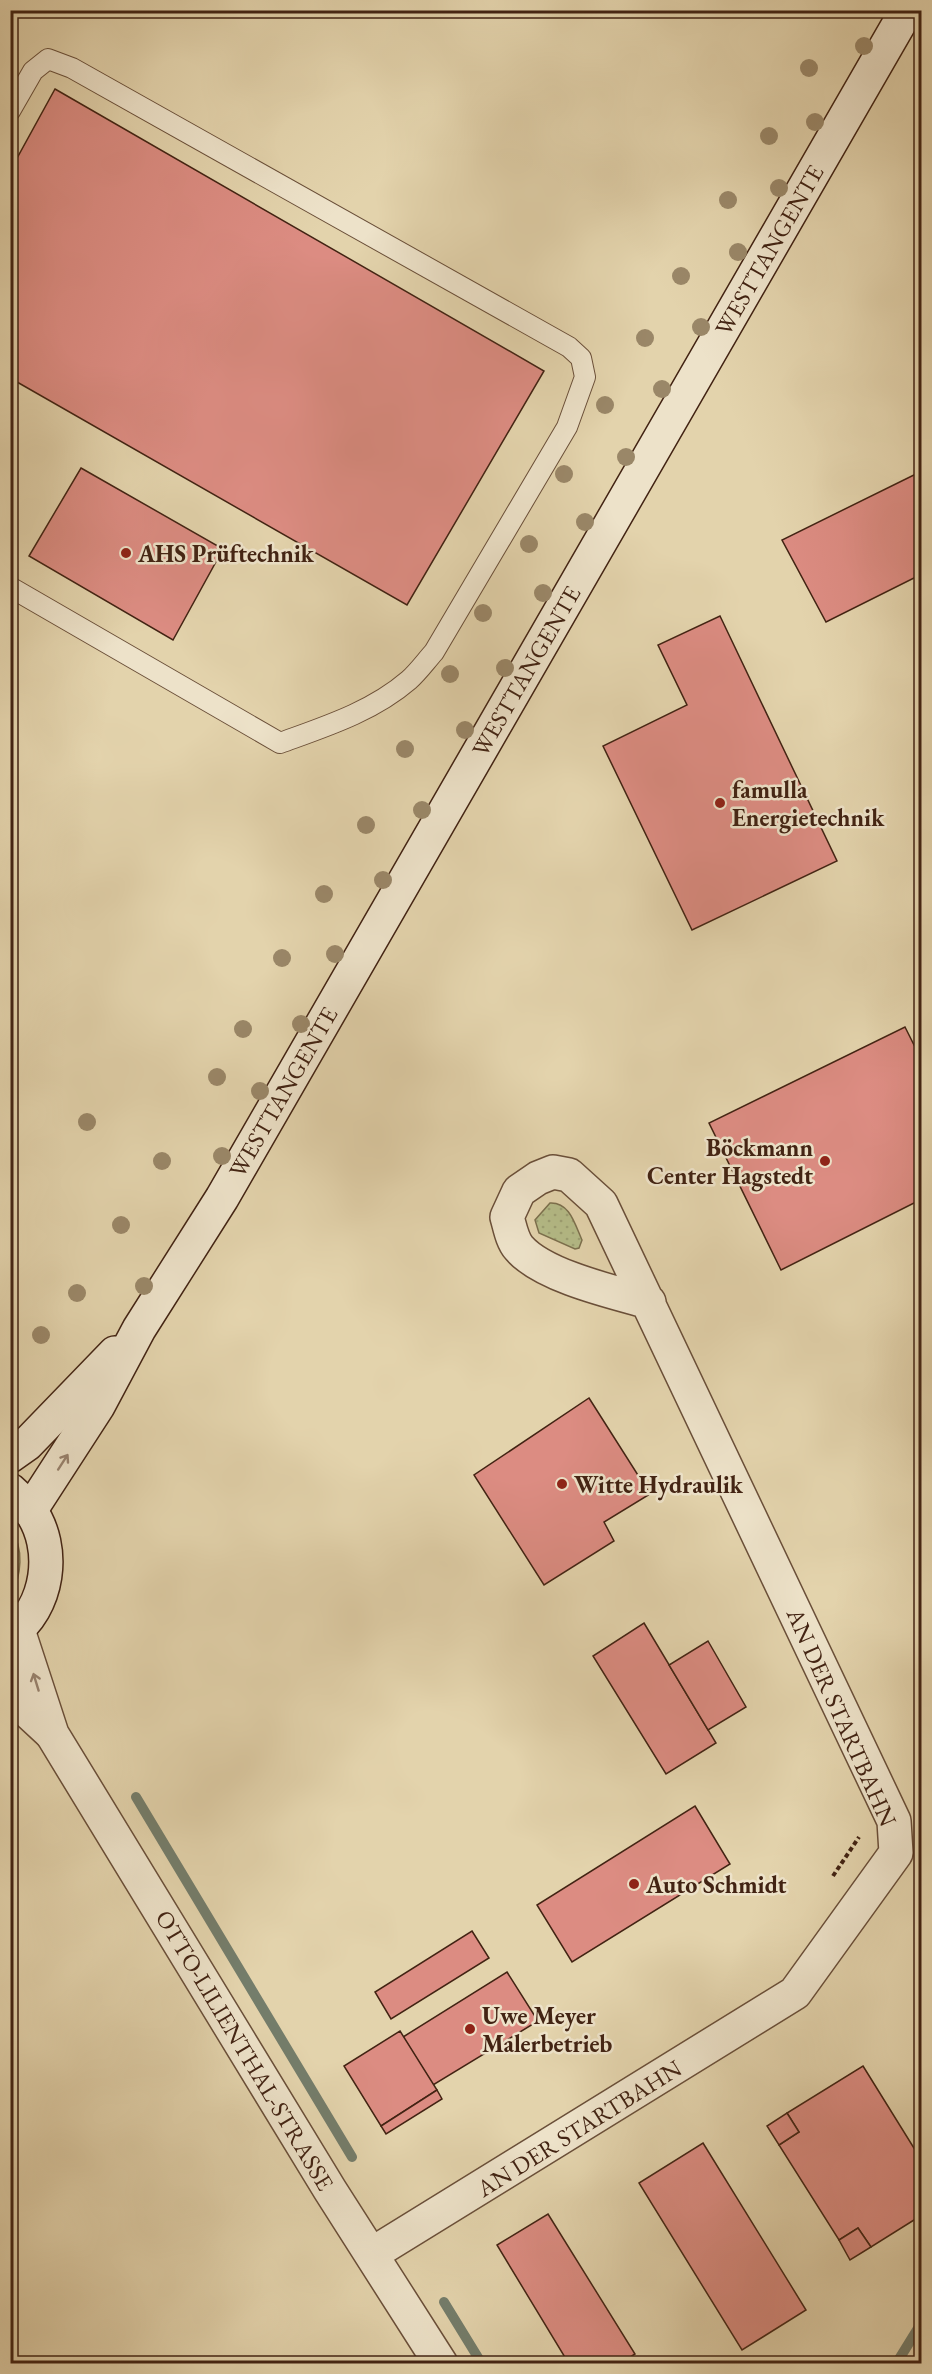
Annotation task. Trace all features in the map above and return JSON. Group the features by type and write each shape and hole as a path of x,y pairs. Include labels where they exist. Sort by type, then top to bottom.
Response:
{"street":[{"name":"WESTTANGENTE","path":"14,1632 34,1609 45,1577 46,1559 42,1534 20,1500 98,1406 140,1329 222,1198 907,10"},
{"name":"AN DER STARTBAHN","path":"372,2254 795,1994 896,1853 894,1821 649,1302"},
{"name":"WESTTANGENTE","path":"10,1456 27,1444 140,1329"},
{"name":"OTTO-LILIENTHAL-STRASSE","path":"14,1632 52,1734 441,2364"},
{"name":"OTTO-LILIENTHAL-STRASSE","path":"10,1695 52,1734"}],"lane":[{"path":"10,111 33,71 48,59 72,68 569,346 581,358 585,377 567,427 434,652 409,680 387,696 346,719 280,743 10,587"}],"path":[{"path":"831,1878 864,1831"}],"green space":[{"path":"550,1203 562,1206 571,1216 582,1240 579,1248 575,1249 539,1233 535,1220"},
{"path":"10,1528 20,1553 19,1571 11,1597"}],"building":[{"path":"55,89 544,371 407,605 10,378 10,171"},
{"name":"AHS Prüftechnik","path":"81,468 223,549 173,640 29,556"},
{"path":"922,471 922,574 826,622 782,540"},
{"name":"famulla Energietechnik","path":"720,616 837,861 692,930 603,746 687,705 658,645"},
{"name":"Böckmann Center Hagstedt","path":"905,1027 922,1061 922,1199 781,1270 709,1123"},
{"name":"Witte Hydraulik","path":"589,1398 650,1494 604,1522 614,1541 544,1585 474,1475"},
{"path":"644,1623 716,1743 666,1774 593,1656"},
{"path":"708,1641 746,1707 708,1730 669,1665"},
{"name":"Auto Schmidt","path":"695,1806 730,1864 572,1962 537,1905"},
{"path":"472,1931 489,1958 391,2019 375,1992"},
{"name":"Uwe Meyer Malerbetrieb","path":"507,1972 538,2021 433,2085 403,2037"},
{"path":"400,2031 437,2090 381,2126 344,2066"},
{"path":"863,2066 922,2161 922,2215 871,2247 858,2228 839,2240 779,2145 799,2132 787,2113"},
{"path":"437,2090 442,2099 386,2134 381,2126"},
{"path":"787,2113 799,2132 779,2145 767,2126"},
{"path":"703,2143 806,2310 742,2350 639,2183"},
{"path":"548,2214 635,2354 619,2364 569,2364 497,2245"},
{"path":"858,2228 871,2247 850,2260 839,2240"}],"waterway":[{"path":"136,1797 352,2157"},
{"path":"444,2302 482,2364"},
{"path":"896,2364 922,2322"}],"place":[{"name":"AHS Prüftechnik","path":"126,553"},
{"name":"famulla Energietechnik","path":"720,803"},
{"name":"Böckmann Center Hagstedt","path":"825,1161"},
{"name":"Witte Hydraulik","path":"562,1484"},
{"name":"Auto Schmidt","path":"634,1884"},
{"name":"Uwe Meyer Malerbetrieb","path":"470,2029"}]}
